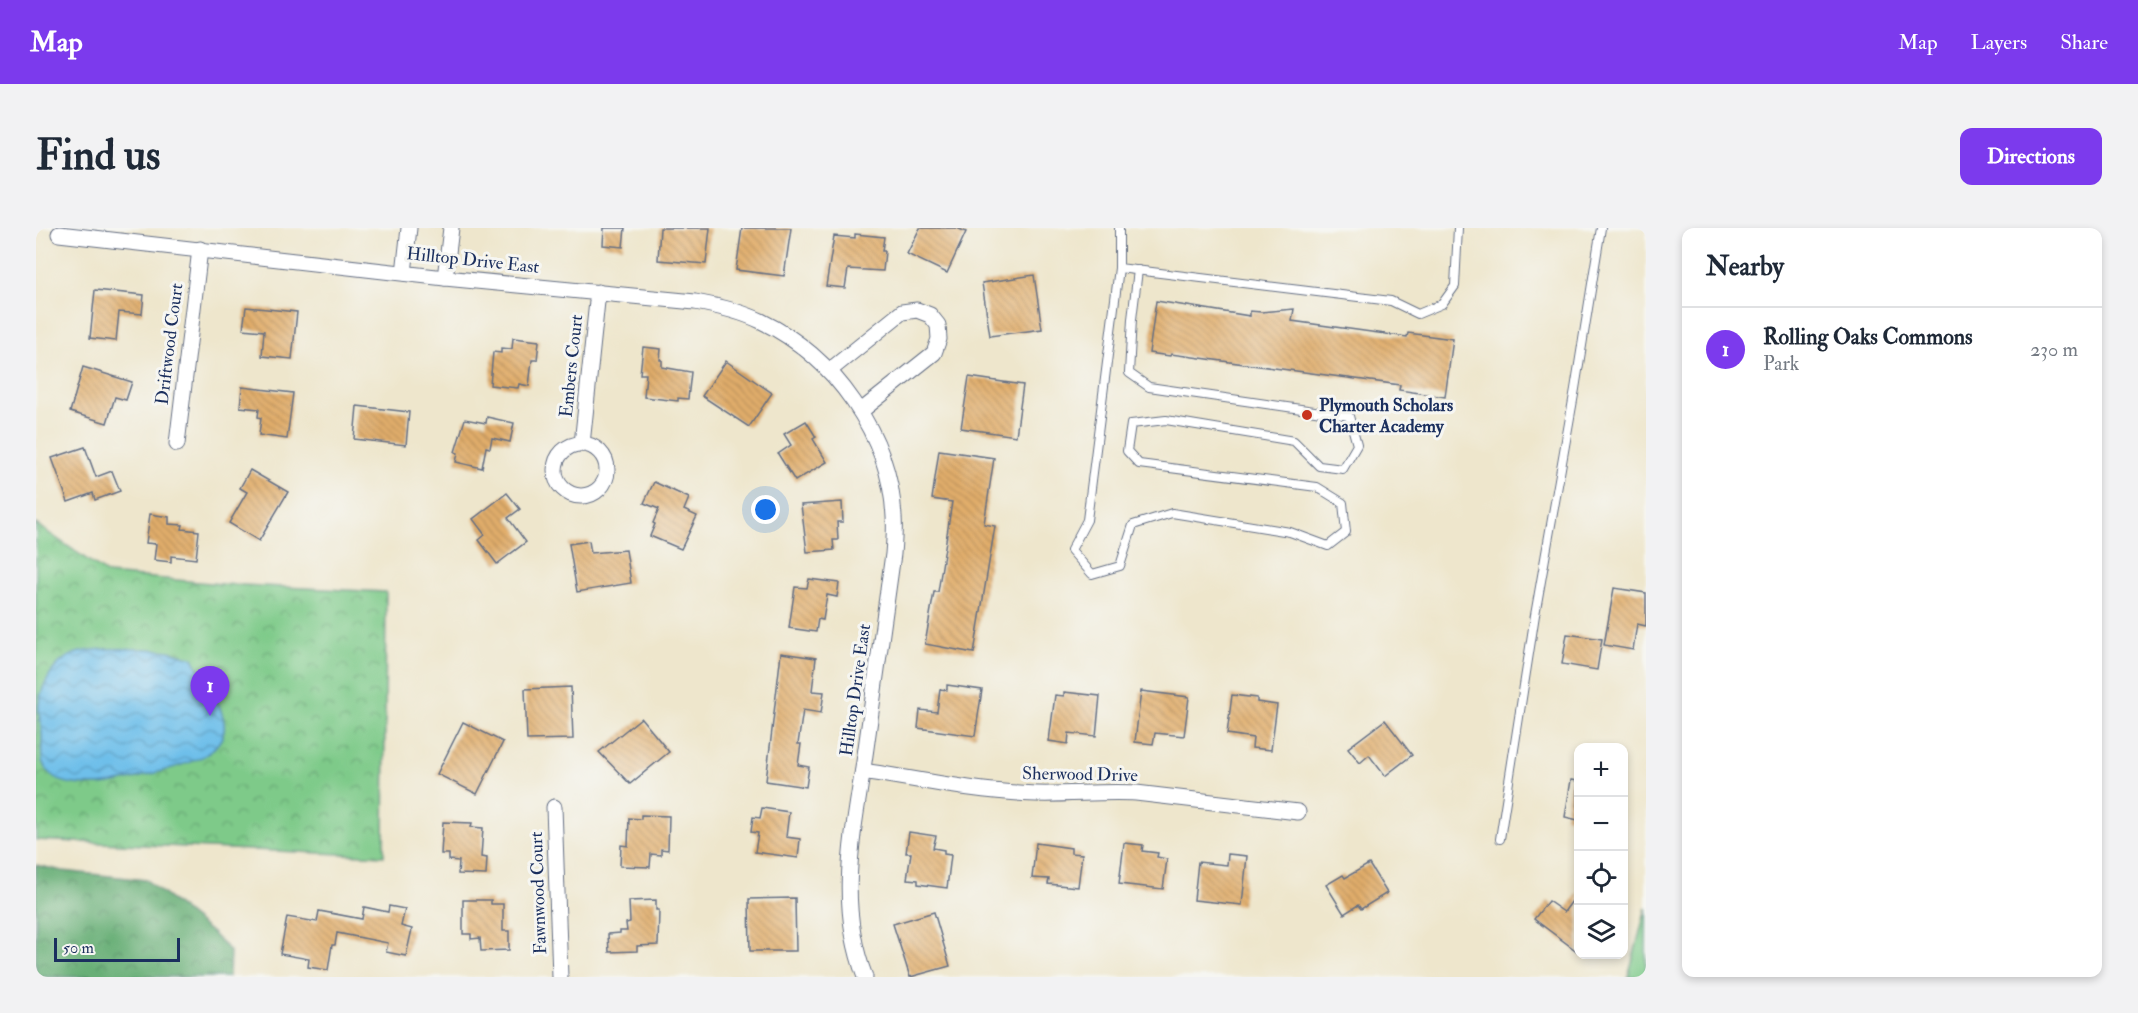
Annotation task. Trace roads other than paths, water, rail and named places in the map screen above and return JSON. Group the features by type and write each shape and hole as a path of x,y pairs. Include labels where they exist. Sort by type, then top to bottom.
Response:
{"street":[{"path":"404,273 409,228"},
{"path":"445,278 451,228"},
{"name":"Hilltop Drive East","path":"59,234 445,278 695,302 735,311 761,321 809,352 844,388 861,411 884,465 894,517 893,554 852,847 848,897 852,936 864,977"},
{"name":"Driftwood Court","path":"177,444 200,249"},
{"name":"Embers Court","path":"582,444 598,292"},
{"path":"829,371 902,312 917,310 930,315 938,325 939,339 933,353 861,411"},
{"name":"Sherwood Drive","path":"863,771 1008,792 1038,794 1115,791 1298,812"},
{"name":"Fawnwood Court","path":"554,807 560,977"}],"lane":[{"path":"1119,228 1119,268 1087,520 1071,550 1092,574 1120,566 1133,525 1172,513 1290,532 1328,546 1346,532 1343,503 1317,487 1139,464 1126,451 1131,424 1166,420 1294,441 1319,466 1342,469 1357,445 1349,416 1149,387 1129,373 1138,270"},
{"path":"1119,268 1391,301 1418,314 1442,304 1455,286 1458,228"},
{"path":"1500,839 1535,615 1601,228"}],"water":[{"path":"147,649 169,651 193,658 220,708 224,728 220,741 209,753 199,758 121,782 81,785 58,780 48,772 41,752 42,731 39,708 43,688 50,674 61,662 81,652"}],"place":[{"name":"Plymouth Scholars Charter Academy","path":"1307,415"},
{"name":"Rolling Oaks Commons","path":"210,716"}]}
